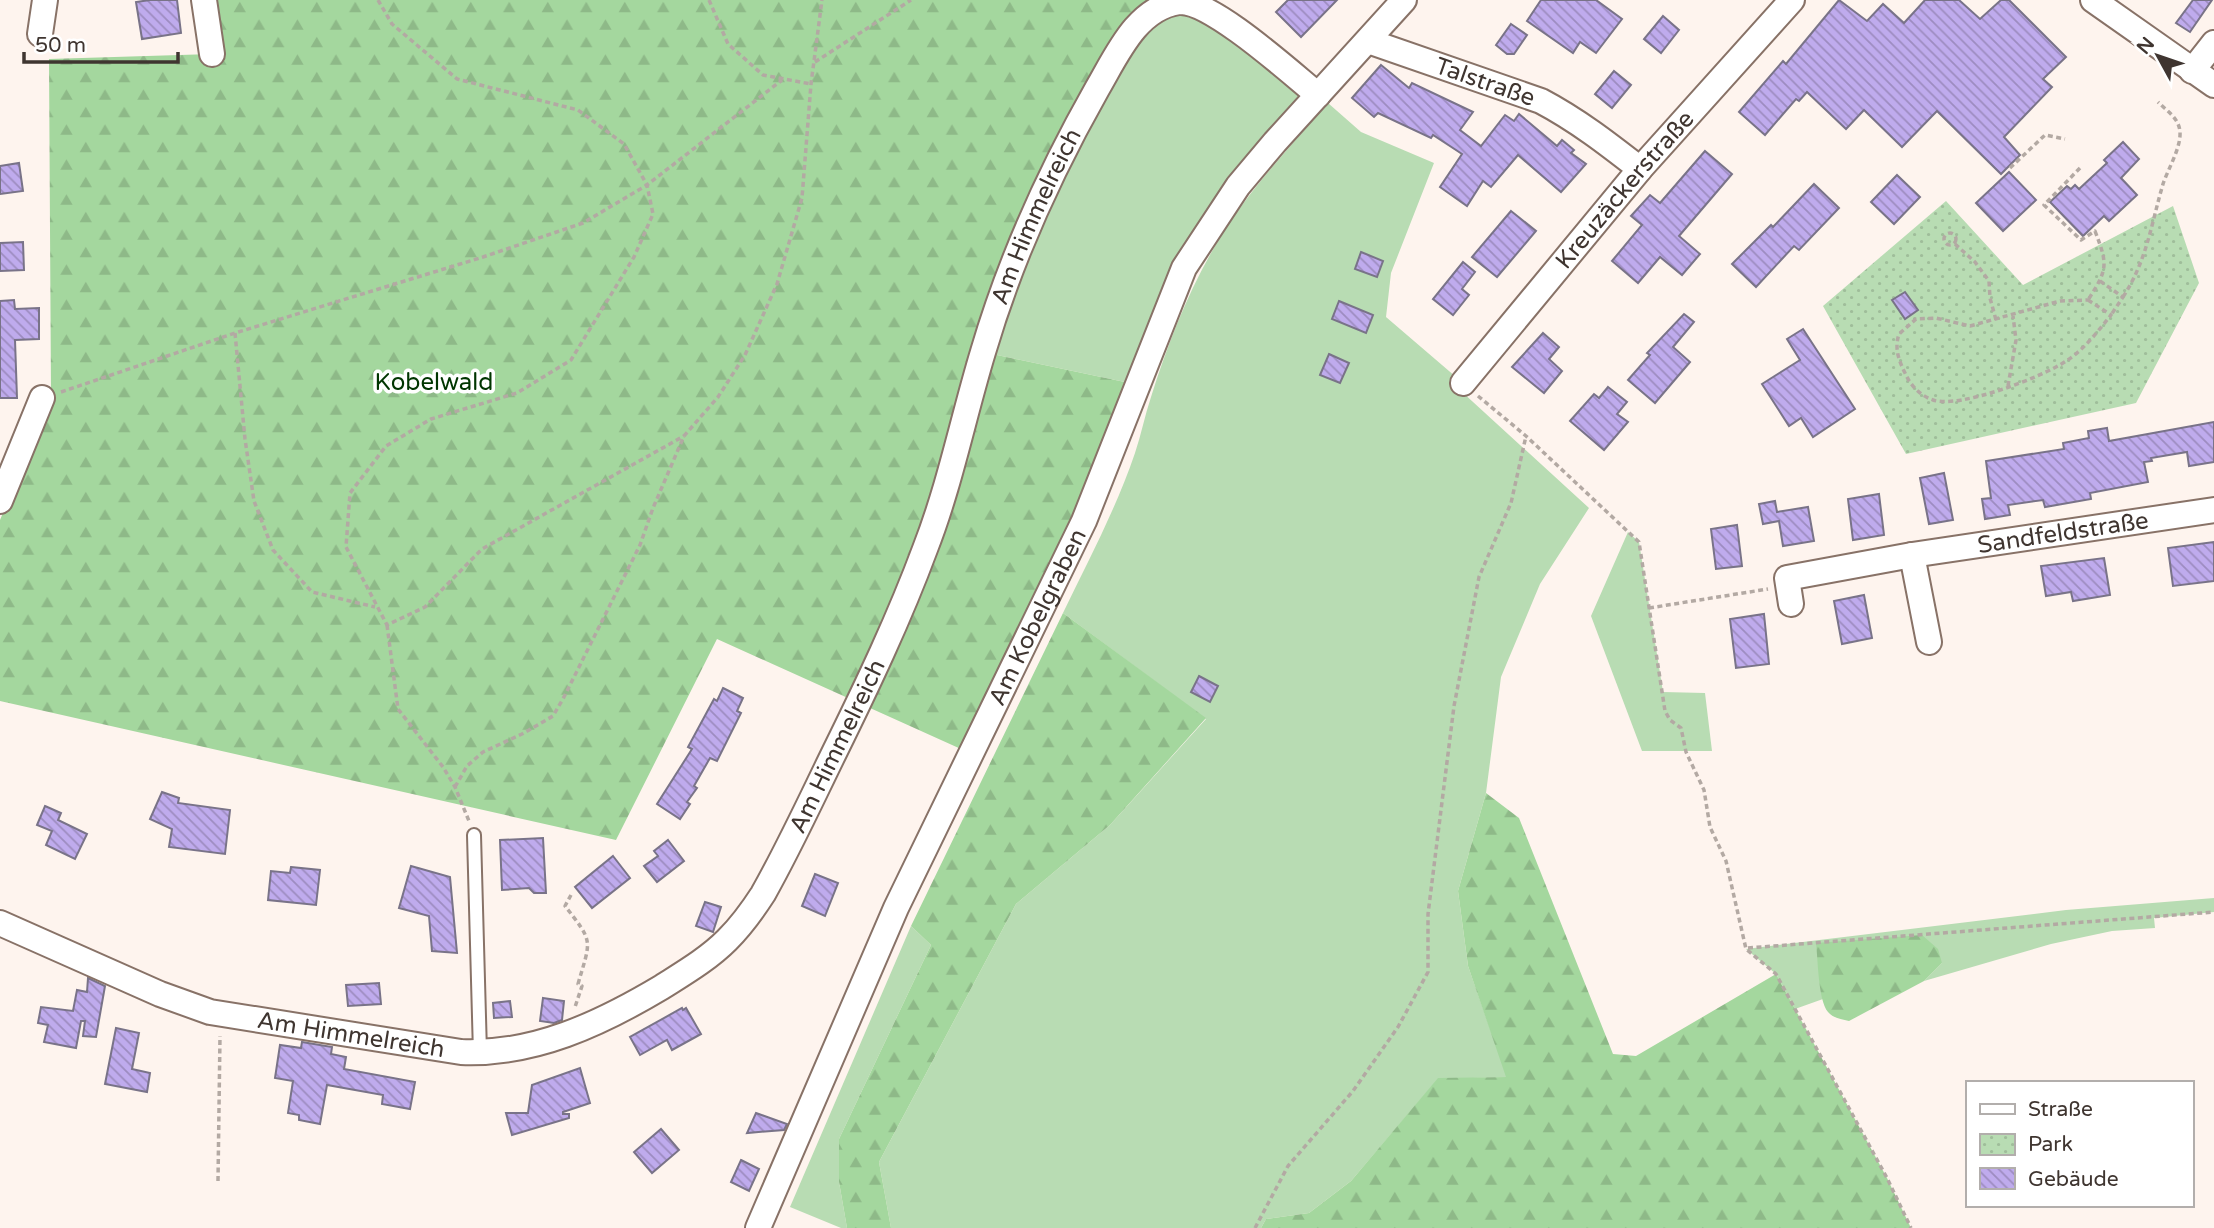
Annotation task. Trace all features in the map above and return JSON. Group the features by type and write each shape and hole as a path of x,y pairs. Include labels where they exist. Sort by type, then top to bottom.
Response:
{"street":[{"path":"40,34 45,0"},
{"path":"204,0 212,54"},
{"path":"1368,41 1404,0"},
{"name":"Kreuzäckerstraße","path":"1463,383 1640,169 1791,0"},
{"path":"2093,0 2214,85"},
{"name":"Am Himmelreich","path":"0,923 160,994 219,1015 461,1052 480,1053 525,1047 582,1029 648,995 699,963 726,942 747,919 780,864 859,703 926,548 952,467 983,352 1022,243 1072,135 1123,44 1148,16 1164,7 1179,2 1204,7 1217,14 1318,95"},
{"name":"Am Kobelgraben","path":"758,1228 896,908 1084,522 1184,268 1238,186 1368,41"},
{"name":"Talstraße","path":"1368,41 1541,100 1593,133 1640,169"},
{"path":"2192,71 2214,43"},
{"path":"0,501 43,398"},
{"name":"Sandfeldstraße","path":"1790,595 1787,578 1912,555 2214,510"},
{"path":"1912,555 1930,642"}],"lane":[{"path":"474,835 480,1053"}],"path":[{"path":"378,0 391,24 457,79 578,110 624,144 647,185 653,214 634,257 570,360 517,393 431,419 386,446 350,493 346,547 387,625 398,709 456,787 474,835"},
{"path":"709,0 728,44 763,75 811,84"},
{"path":"456,787 467,766 483,752 553,716 640,545 684,436 718,397 745,355 777,284 802,198 811,84 822,0"},
{"path":"815,62 911,0"},
{"path":"43,398 235,333 483,257 583,223 647,185 782,80"},
{"path":"2111,315 2088,300 2060,301 1970,326 1936,318 1916,319 1899,334 1896,352 1910,384 1932,400 1956,401 2008,386 2066,361 2091,339 2111,315 2136,278 2148,247 2163,185 2180,136 2175,118 2158,102"},
{"path":"2010,168 2045,135 2065,139"},
{"path":"2080,168 2044,205 2081,240 2095,231 2105,257 2104,272 2088,300"},
{"path":"1955,244 1975,262 1989,281 1996,320"},
{"path":"2100,281 2123,297"},
{"path":"2008,386 2016,340 2013,315"},
{"path":"235,333 244,439 254,501 273,550 312,592 376,607"},
{"path":"1463,383 1526,436 1639,542 1665,711 1670,720 1681,728 1686,752 1704,790 1710,827 1726,861 1746,949 1776,974 1887,1178 1911,1228"},
{"path":"387,625 425,607 482,549 684,436"},
{"path":"1255,1228 1288,1166 1353,1091 1398,1027 1428,972 1428,914 1454,706 1479,577 1511,503 1526,436"},
{"path":"1649,608 1790,595"},
{"path":"571,895 565,906 587,934 589,947 578,984 582,986 571,1016 582,1029"},
{"path":"1746,949 2214,912"},
{"path":"218,1181 219,1015"}],"green space":[{"name":"Kobelwald","path":"204,0 1179,0 1123,44 983,352 1139,385 972,754 717,639 616,840 0,701 0,520 51,396 49,59 212,54"},
{"path":"1179,2 1318,95 1238,186 1139,385 983,352 1123,44"},
{"path":"1328,103 1361,132 1434,163 1391,273 1386,317 1463,383 1461,391 1589,508 1540,584 1501,677 1486,793 1458,891 1468,966 1507,1077 1438,1079 1351,1181 1309,1213 1266,1219 1261,1228 891,1228 879,1162 1016,904 1110,825 1206,719 1063,613 1119,494 1135,453 1165,357 1198,278 1242,205"},
{"path":"1946,201 2023,285 2173,206 2199,283 2136,403 1906,454 1823,306"},
{"path":"1628,532 1639,542 1663,692 1705,693 1712,751 1642,751 1591,616"},
{"path":"1063,613 1206,718 1110,825 1016,904 879,1162 891,1228 847,1228 839,1182 839,1139 931,945 911,926"},
{"path":"1486,793 1519,818 1613,1054 1636,1056 1776,974 1887,1178 1911,1228 1261,1228 1266,1219 1309,1213 1351,1181 1438,1078 1506,1077 1468,966 1458,891"},
{"path":"2214,898 2214,912 2154,918 2155,928 2112,931 2051,944 1924,981 1942,963 1817,943 1823,999 1795,1009 1776,974 1746,949 2066,910"},
{"path":"911,926 931,945 839,1139 839,1182 847,1228 841,1228 790,1207"},
{"path":"1922,935 1938,949 1942,963 1924,981 1849,1021 1828,1012 1820,989 1816,943"}],"building":[{"path":"177,0 181,33 142,39 136,2"},
{"path":"1288,0 1337,0 1301,37 1276,12"},
{"path":"1541,0 1596,0 1622,19 1596,53 1580,42 1573,53 1527,21"},
{"path":"1839,0 1867,21 1883,4 1904,23 1925,0 1959,0 1980,19 2001,0 2009,0 2066,57 2043,79 2052,87 2004,137 2020,155 2001,174 1937,111 1902,147 1864,110 1846,129 1807,92 1799,101 1796,99 1765,135 1739,112 1783,61 1786,64"},
{"path":"2193,0 2212,0 2190,32 2176,23"},
{"path":"1663,16 1679,30 1661,53 1644,39"},
{"path":"1511,24 1527,35 1514,54 1507,54 1496,45"},
{"path":"1381,65 1409,88 1412,83 1473,112 1460,130 1481,146 1505,115 1514,121 1519,114 1557,146 1562,140 1574,150 1571,153 1586,164 1561,192 1518,155 1491,187 1483,181 1467,206 1440,187 1462,154 1433,135 1431,138 1378,113 1374,117 1352,98"},
{"path":"1614,71 1631,85 1612,108 1595,94"},
{"path":"2123,142 2139,159 2121,178 2137,195 2109,221 2104,216 2083,236 2050,202 2067,186 2071,189 2075,185 2079,189 2107,163 2104,160"},
{"path":"1705,151 1732,174 1679,236 1700,254 1682,275 1660,257 1638,283 1612,261 1642,225 1631,216 1650,195 1660,203"},
{"path":"19,163 23,191 0,194 0,166"},
{"path":"2009,172 2036,200 2003,231 1976,203"},
{"path":"1897,175 1920,197 1894,224 1871,202"},
{"path":"1814,184 1839,208 1799,250 1794,246 1756,287 1732,264 1771,225 1773,227"},
{"path":"1511,211 1536,231 1497,277 1472,257"},
{"path":"23,242 24,270 0,271 0,243"},
{"path":"1361,252 1383,261 1377,277 1355,269"},
{"path":"1463,262 1475,272 1462,289 1469,295 1453,315 1433,299"},
{"path":"1905,292 1918,310 1905,319 1892,300"},
{"path":"14,300 15,309 39,308 39,339 15,340 17,398 0,398 0,301"},
{"path":"1339,301 1373,315 1366,333 1332,319"},
{"path":"1684,314 1694,322 1673,347 1690,362 1655,403 1628,380 1650,355 1647,353"},
{"path":"1803,329 1855,409 1813,437 1801,418 1789,426 1762,384 1800,360 1787,339"},
{"path":"1543,333 1559,347 1549,359 1562,371 1544,393 1512,367"},
{"path":"1329,354 1349,363 1340,383 1320,375"},
{"path":"1608,387 1627,402 1617,414 1628,422 1604,450 1570,421 1594,394 1599,398"},
{"path":"2214,422 2214,462 2189,466 2187,452 2151,458 2152,461 2144,462 2148,482 2090,493 2091,499 2045,507 2043,500 2008,505 2010,515 1985,519 1982,499 1991,498 1986,461 2064,449 2063,443 2089,438 2088,431 2107,428 2109,441"},
{"path":"1944,473 1953,520 1929,524 1920,478"},
{"path":"1879,494 1884,535 1853,540 1848,499"},
{"path":"1775,501 1777,512 1808,507 1814,541 1783,546 1779,521 1763,524 1759,504"},
{"path":"1737,525 1742,566 1716,569 1711,529"},
{"path":"2214,542 2214,581 2173,586 2168,548"},
{"path":"2104,558 2110,595 2073,601 2071,592 2046,596 2041,566"},
{"path":"1864,595 1872,638 1842,644 1834,601"},
{"path":"1764,614 1769,664 1736,668 1730,619"},
{"path":"1199,676 1218,686 1210,702 1191,692"},
{"path":"723,688 743,698 737,711 741,713 717,761 710,758 694,786 697,788 687,802 690,804 680,819 657,804 692,749 688,747 714,699 717,701"},
{"path":"162,792 179,798 178,803 230,810 225,854 169,847 172,829 150,819"},
{"path":"45,806 61,813 58,820 87,834 75,859 46,845 52,831 37,825"},
{"path":"543,838 546,893 534,893 529,888 502,890 500,840"},
{"path":"668,840 684,861 657,882 644,866 658,856 654,851"},
{"path":"613,856 630,878 592,908 575,887"},
{"path":"411,866 450,877 457,953 432,951 429,916 399,908"},
{"path":"291,867 320,870 316,905 268,900 271,871 290,873"},
{"path":"815,874 838,883 825,916 802,906"},
{"path":"705,902 721,907 713,932 696,926"},
{"path":"88,978 105,986 96,1037 83,1036 85,1021 81,1021 76,1048 44,1042 48,1025 38,1023 41,1007 73,1011 77,990 87,992"},
{"path":"379,983 381,1004 348,1006 346,985"},
{"path":"543,998 564,1001 562,1020 554,1023 540,1021"},
{"path":"510,1001 512,1017 494,1018 493,1003"},
{"path":"686,1008 701,1034 672,1050 667,1040 640,1055 630,1037"},
{"path":"116,1028 139,1033 132,1069 150,1073 147,1092 105,1084"},
{"path":"302,1042 332,1047 331,1054 346,1057 344,1069 415,1082 410,1109 382,1104 383,1095 327,1085 320,1124 299,1120 299,1115 288,1113 293,1081 275,1078 280,1045 301,1048"},
{"path":"580,1068 590,1103 563,1112 569,1114 569,1118 512,1135 506,1113 528,1113 532,1085"},
{"path":"756,1113 787,1124 784,1130 747,1133"},
{"path":"661,1129 679,1150 652,1173 634,1152"},
{"path":"741,1160 759,1169 749,1191 731,1182"}]}
